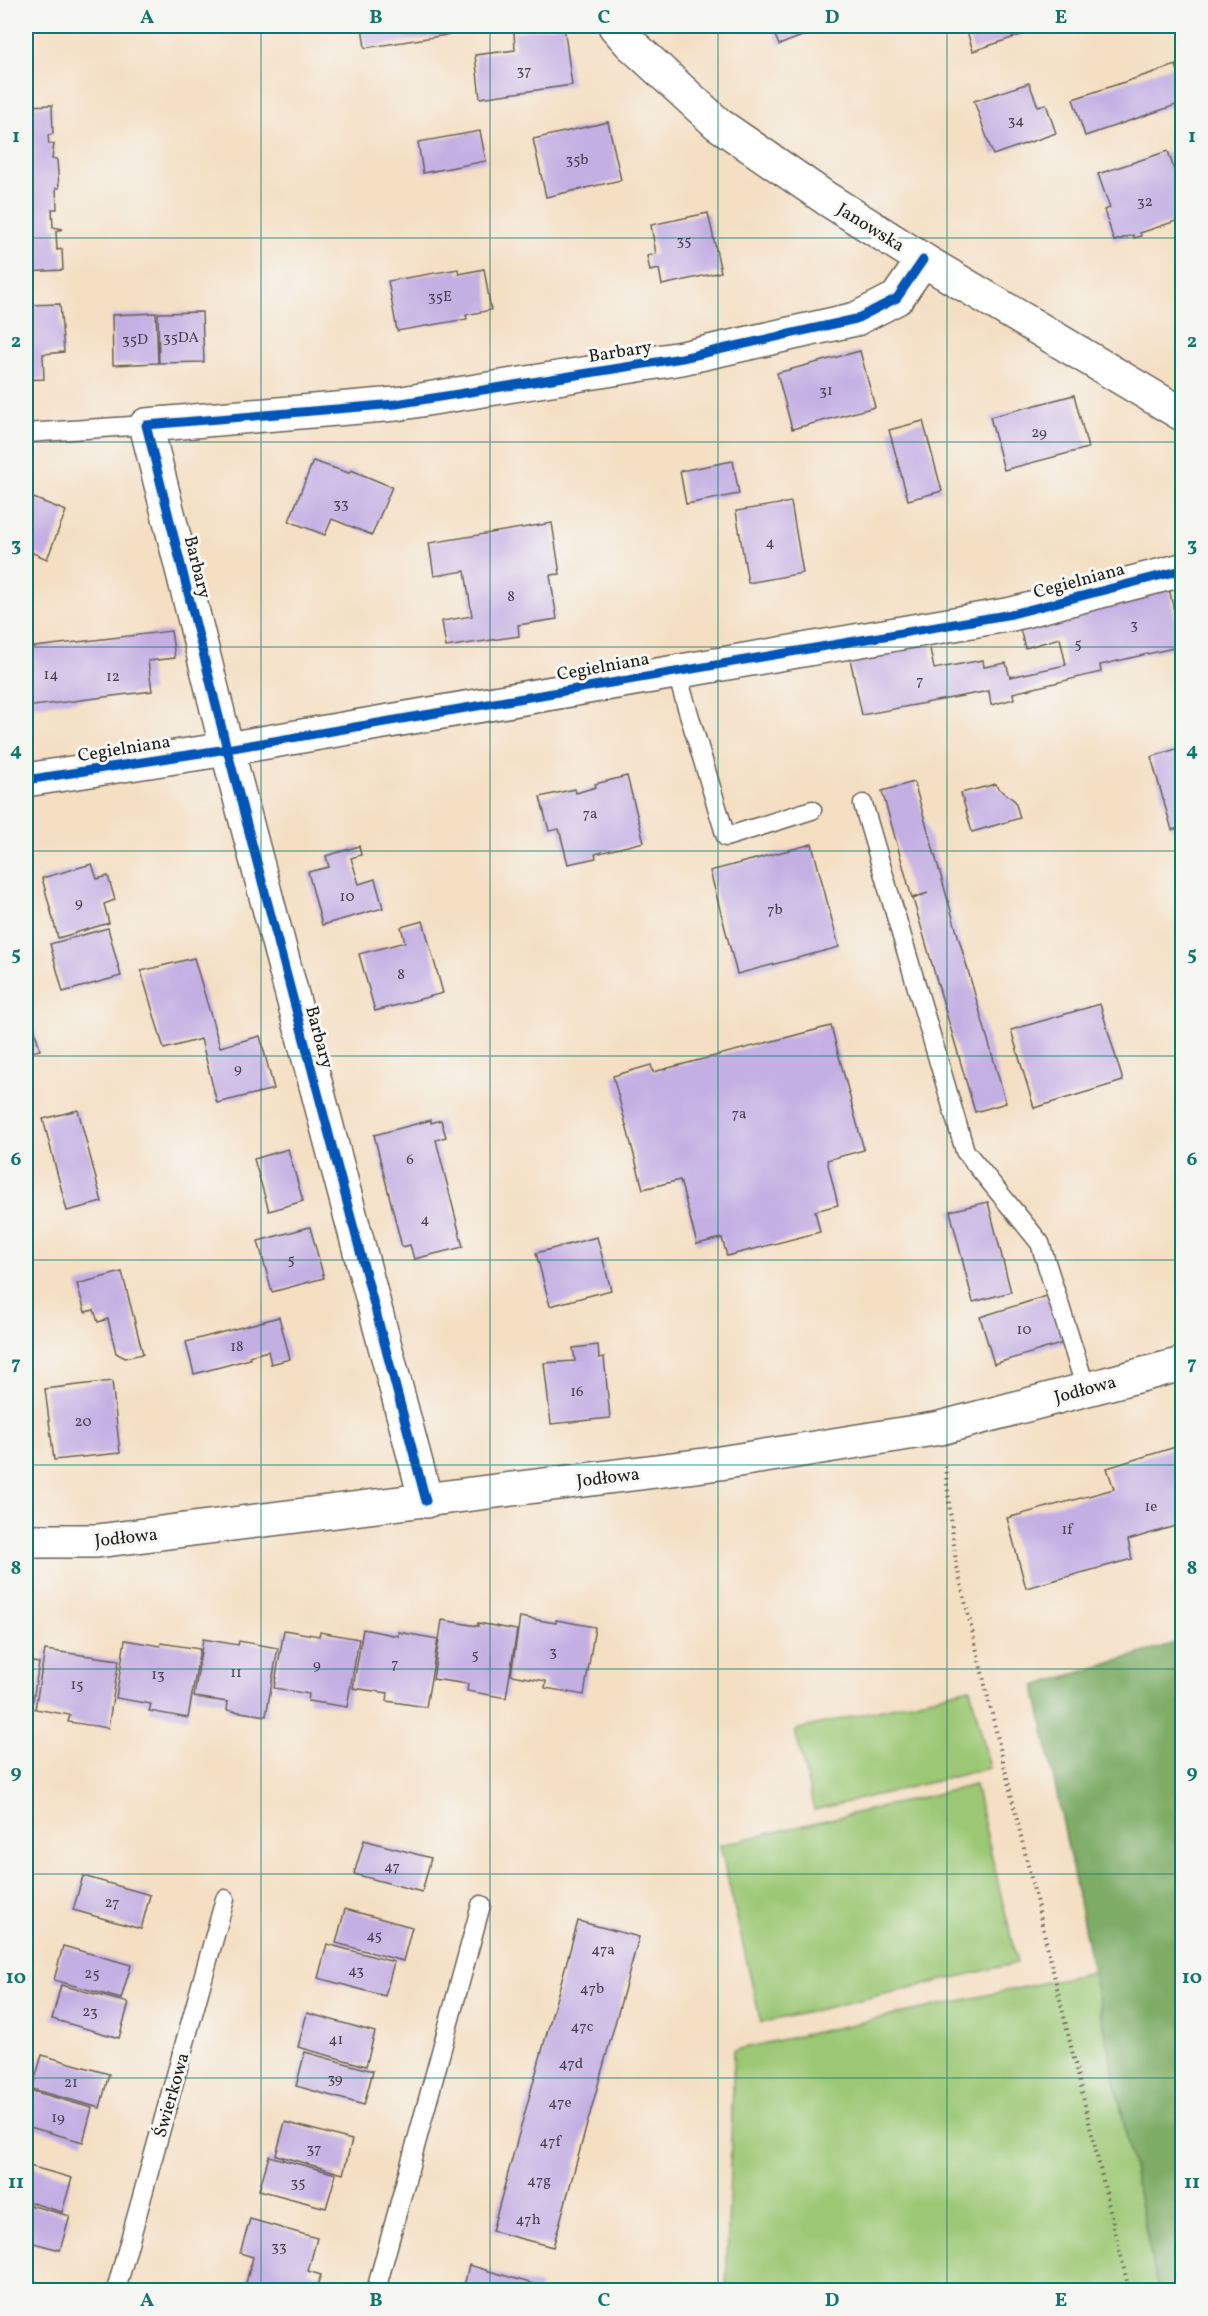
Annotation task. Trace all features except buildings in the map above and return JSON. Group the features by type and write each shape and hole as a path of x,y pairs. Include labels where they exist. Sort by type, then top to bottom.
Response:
{"street":[{"name":"Janowska","path":"615,26 630,43 718,124 923,260 1182,414"},
{"name":"Barbary","path":"426,1501 227,749 146,425 396,404 682,357 856,319 897,298 923,260"},
{"name":"Cegielniana","path":"26,780 227,749 1012,614 1182,570"},
{"name":"Jodłowa","path":"26,1542 97,1541 720,1463 940,1428 1182,1364"}],"lane":[{"path":"26,433 146,425"},
{"path":"676,671 726,837 812,810"},
{"path":"863,804 964,1151 1040,1243 1086,1389"},
{"name":"Świerkowa","path":"116,2290 225,1899"},
{"path":"376,2290 481,1905"}],"path":[{"path":"940,1428 956,1563 1129,2290"}],"green space":[{"path":"1182,1641 1182,2290 1158,2290 1035,1686"},
{"path":"970,1688 990,1768 814,1810 795,1730"},
{"path":"975,1785 1017,1963 761,2023 720,1845"},
{"path":"1093,1972 1158,2290 726,2290 734,2050"}],"cycle path":[{"path":"426,1501 227,749 146,425 396,404 682,358 856,319 897,298 923,260"},
{"path":"26,780 227,749 1012,614 1182,570"}]}
